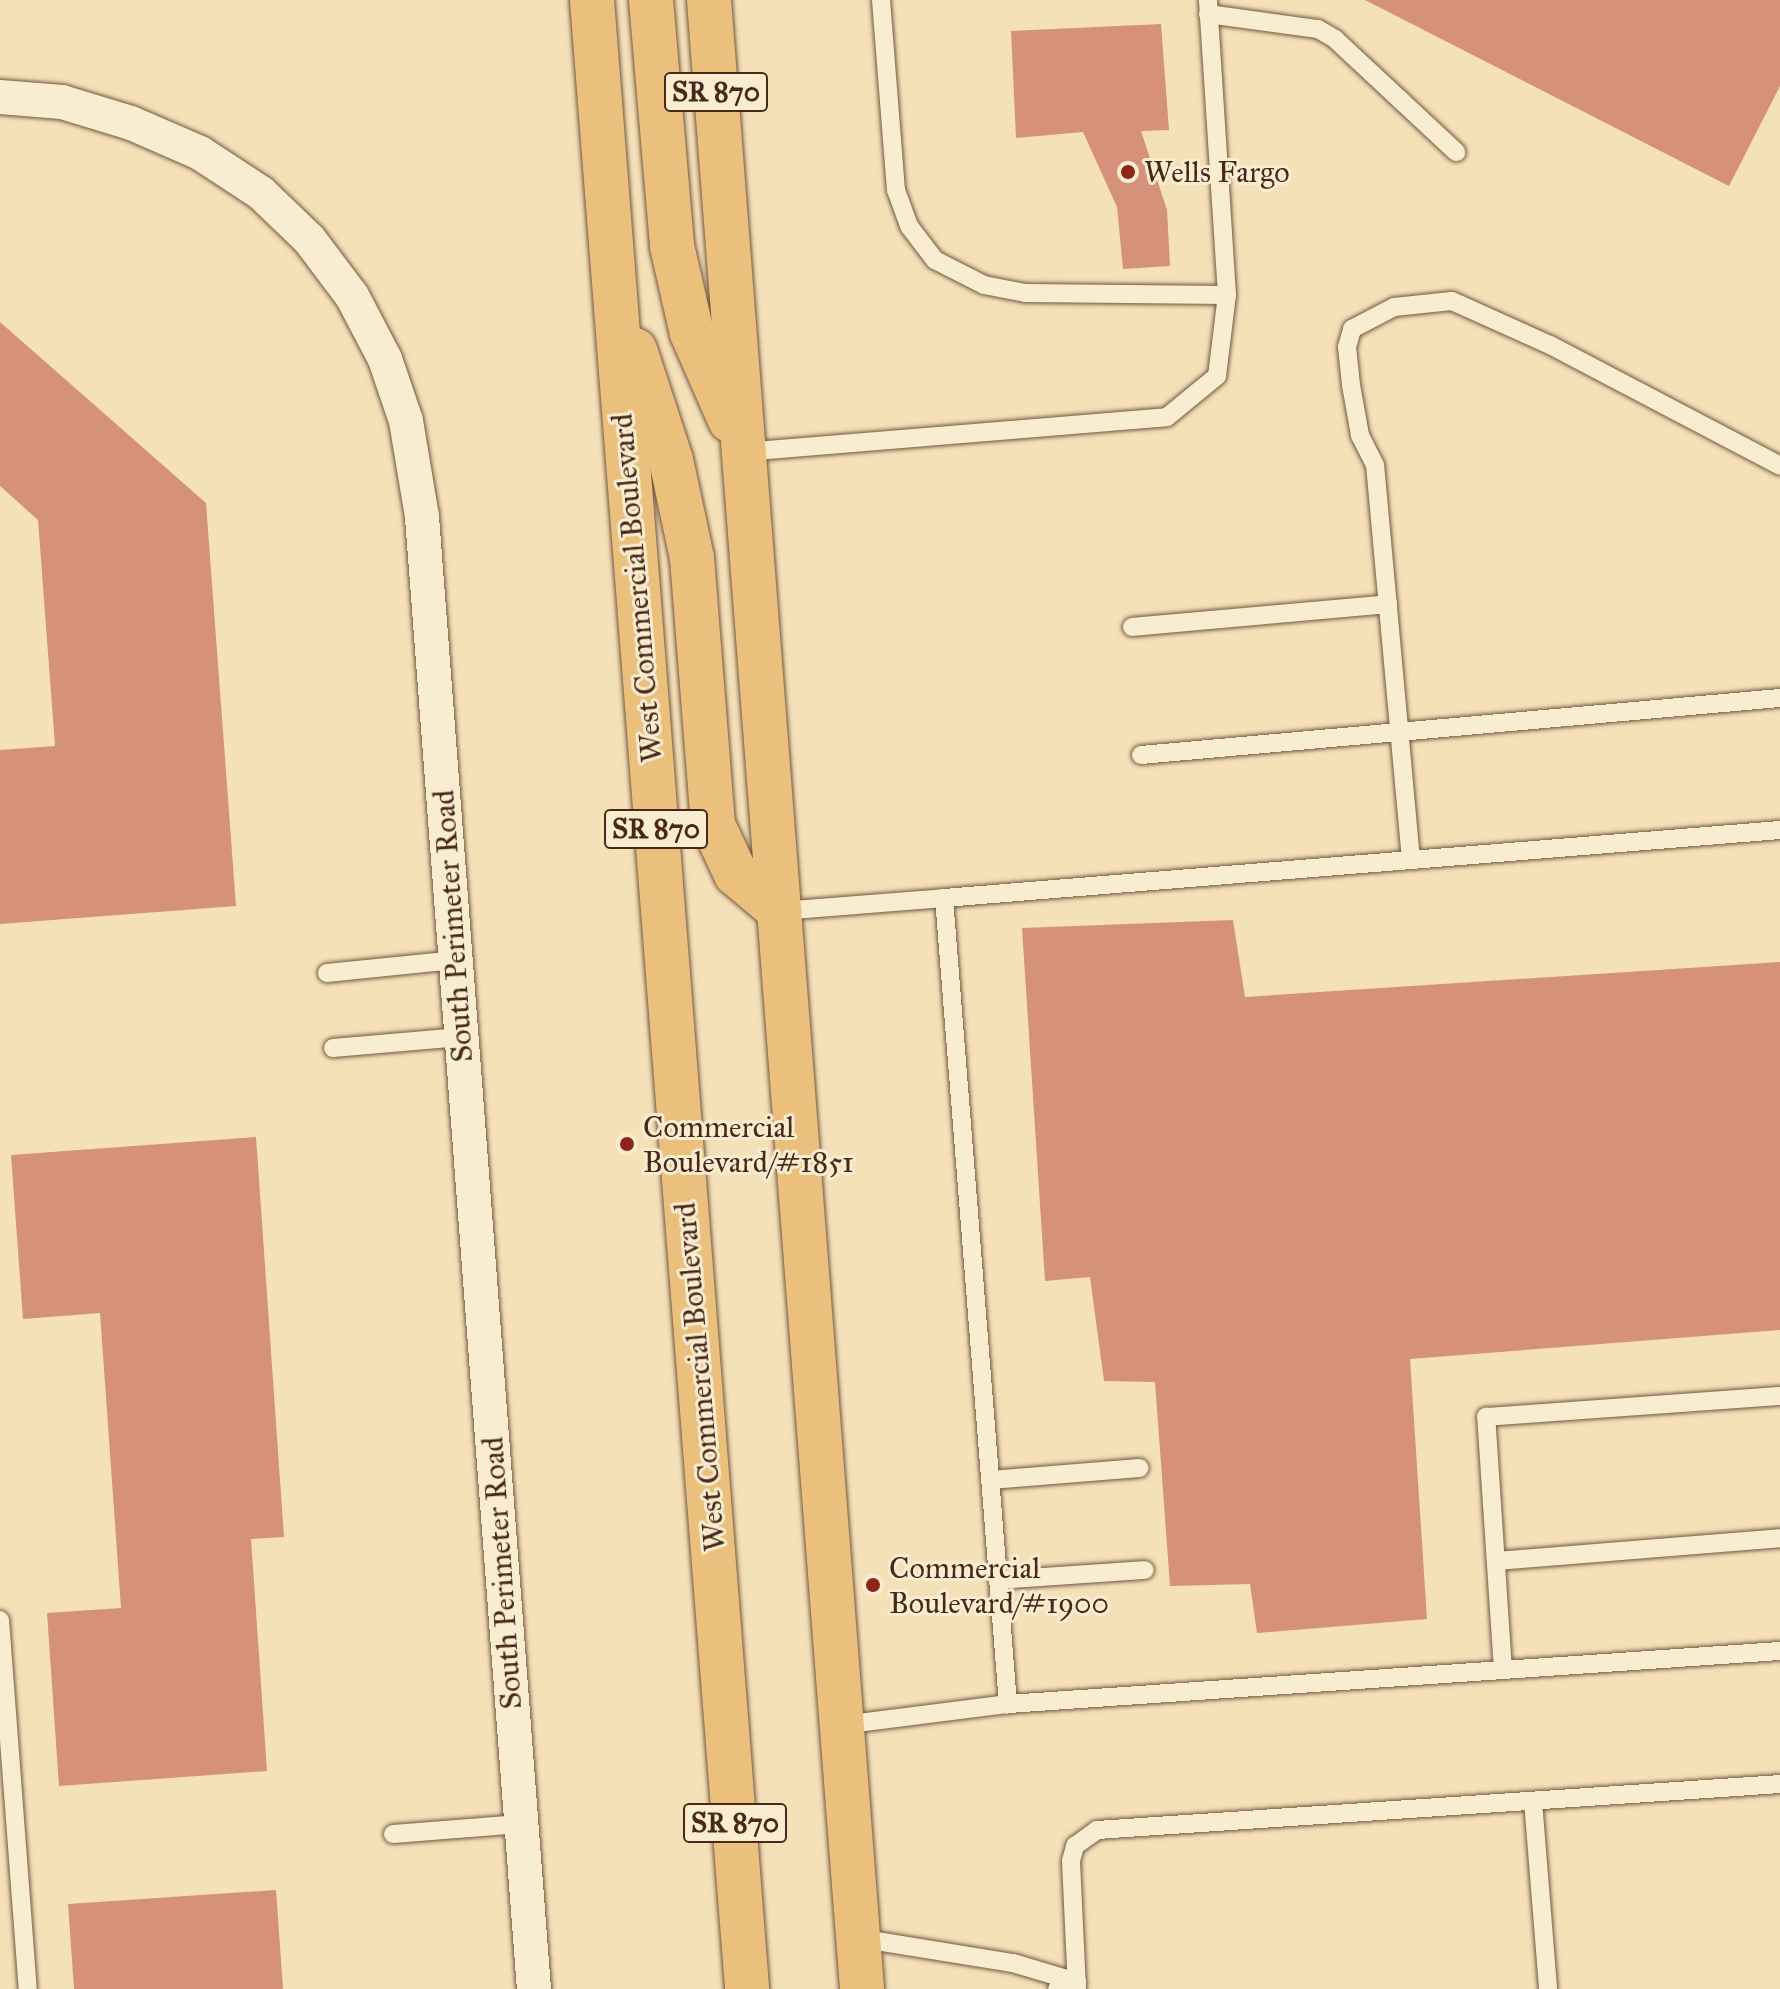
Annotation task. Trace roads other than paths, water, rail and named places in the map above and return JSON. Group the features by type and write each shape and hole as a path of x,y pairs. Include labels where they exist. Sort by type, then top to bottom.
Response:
{"highway":[{"name":"West Commercial Boulevard","path":"592,0 747,1989"},
{"path":"651,0 672,246 692,333 743,452"},
{"name":"SR 870","path":"709,0 862,1989"},
{"path":"613,283 671,460 692,558 713,825 736,874 780,911"}],"street":[{"name":"South Perimeter Road","path":"0,97 95,111 168,137 233,171 309,239 368,325 397,390 418,482 534,1989"}],"lane":[{"path":"881,0 896,190 909,226 935,260 984,285 1025,293 1227,295"},
{"path":"743,452 1167,417 1217,376 1227,295 1208,7 1318,29 1335,39 1456,152"},
{"path":"1411,860 1375,465 1360,435 1347,347 1352,329 1394,307 1452,301 1550,345 1780,466"},
{"path":"1132,627 1388,604"},
{"path":"1141,755 1780,698"},
{"path":"780,911 1780,830"},
{"path":"944,898 1008,1704"},
{"path":"327,973 456,960"},
{"path":"333,1048 461,1037"},
{"path":"1503,1670 1486,1417 1780,1396"},
{"path":"990,1480 1140,1468"},
{"path":"1496,1561 1780,1538"},
{"path":"998,1580 1145,1570"},
{"path":"0,1620 28,1989"},
{"path":"842,1725 1008,1704 1780,1651"},
{"path":"1077,1986 1071,1861 1075,1846 1097,1830 1780,1784"},
{"path":"1533,1801 1548,1989"},
{"path":"393,1834 521,1824"},
{"path":"858,1938 1013,1963 1077,1986"},
{"path":"1057,1989 1077,1986"}],"place":[{"name":"Wells Fargo","path":"1128,172"},
{"name":"Commercial Boulevard/#1851","path":"627,1144"},
{"name":"Commercial Boulevard/#1900","path":"873,1585"}]}
